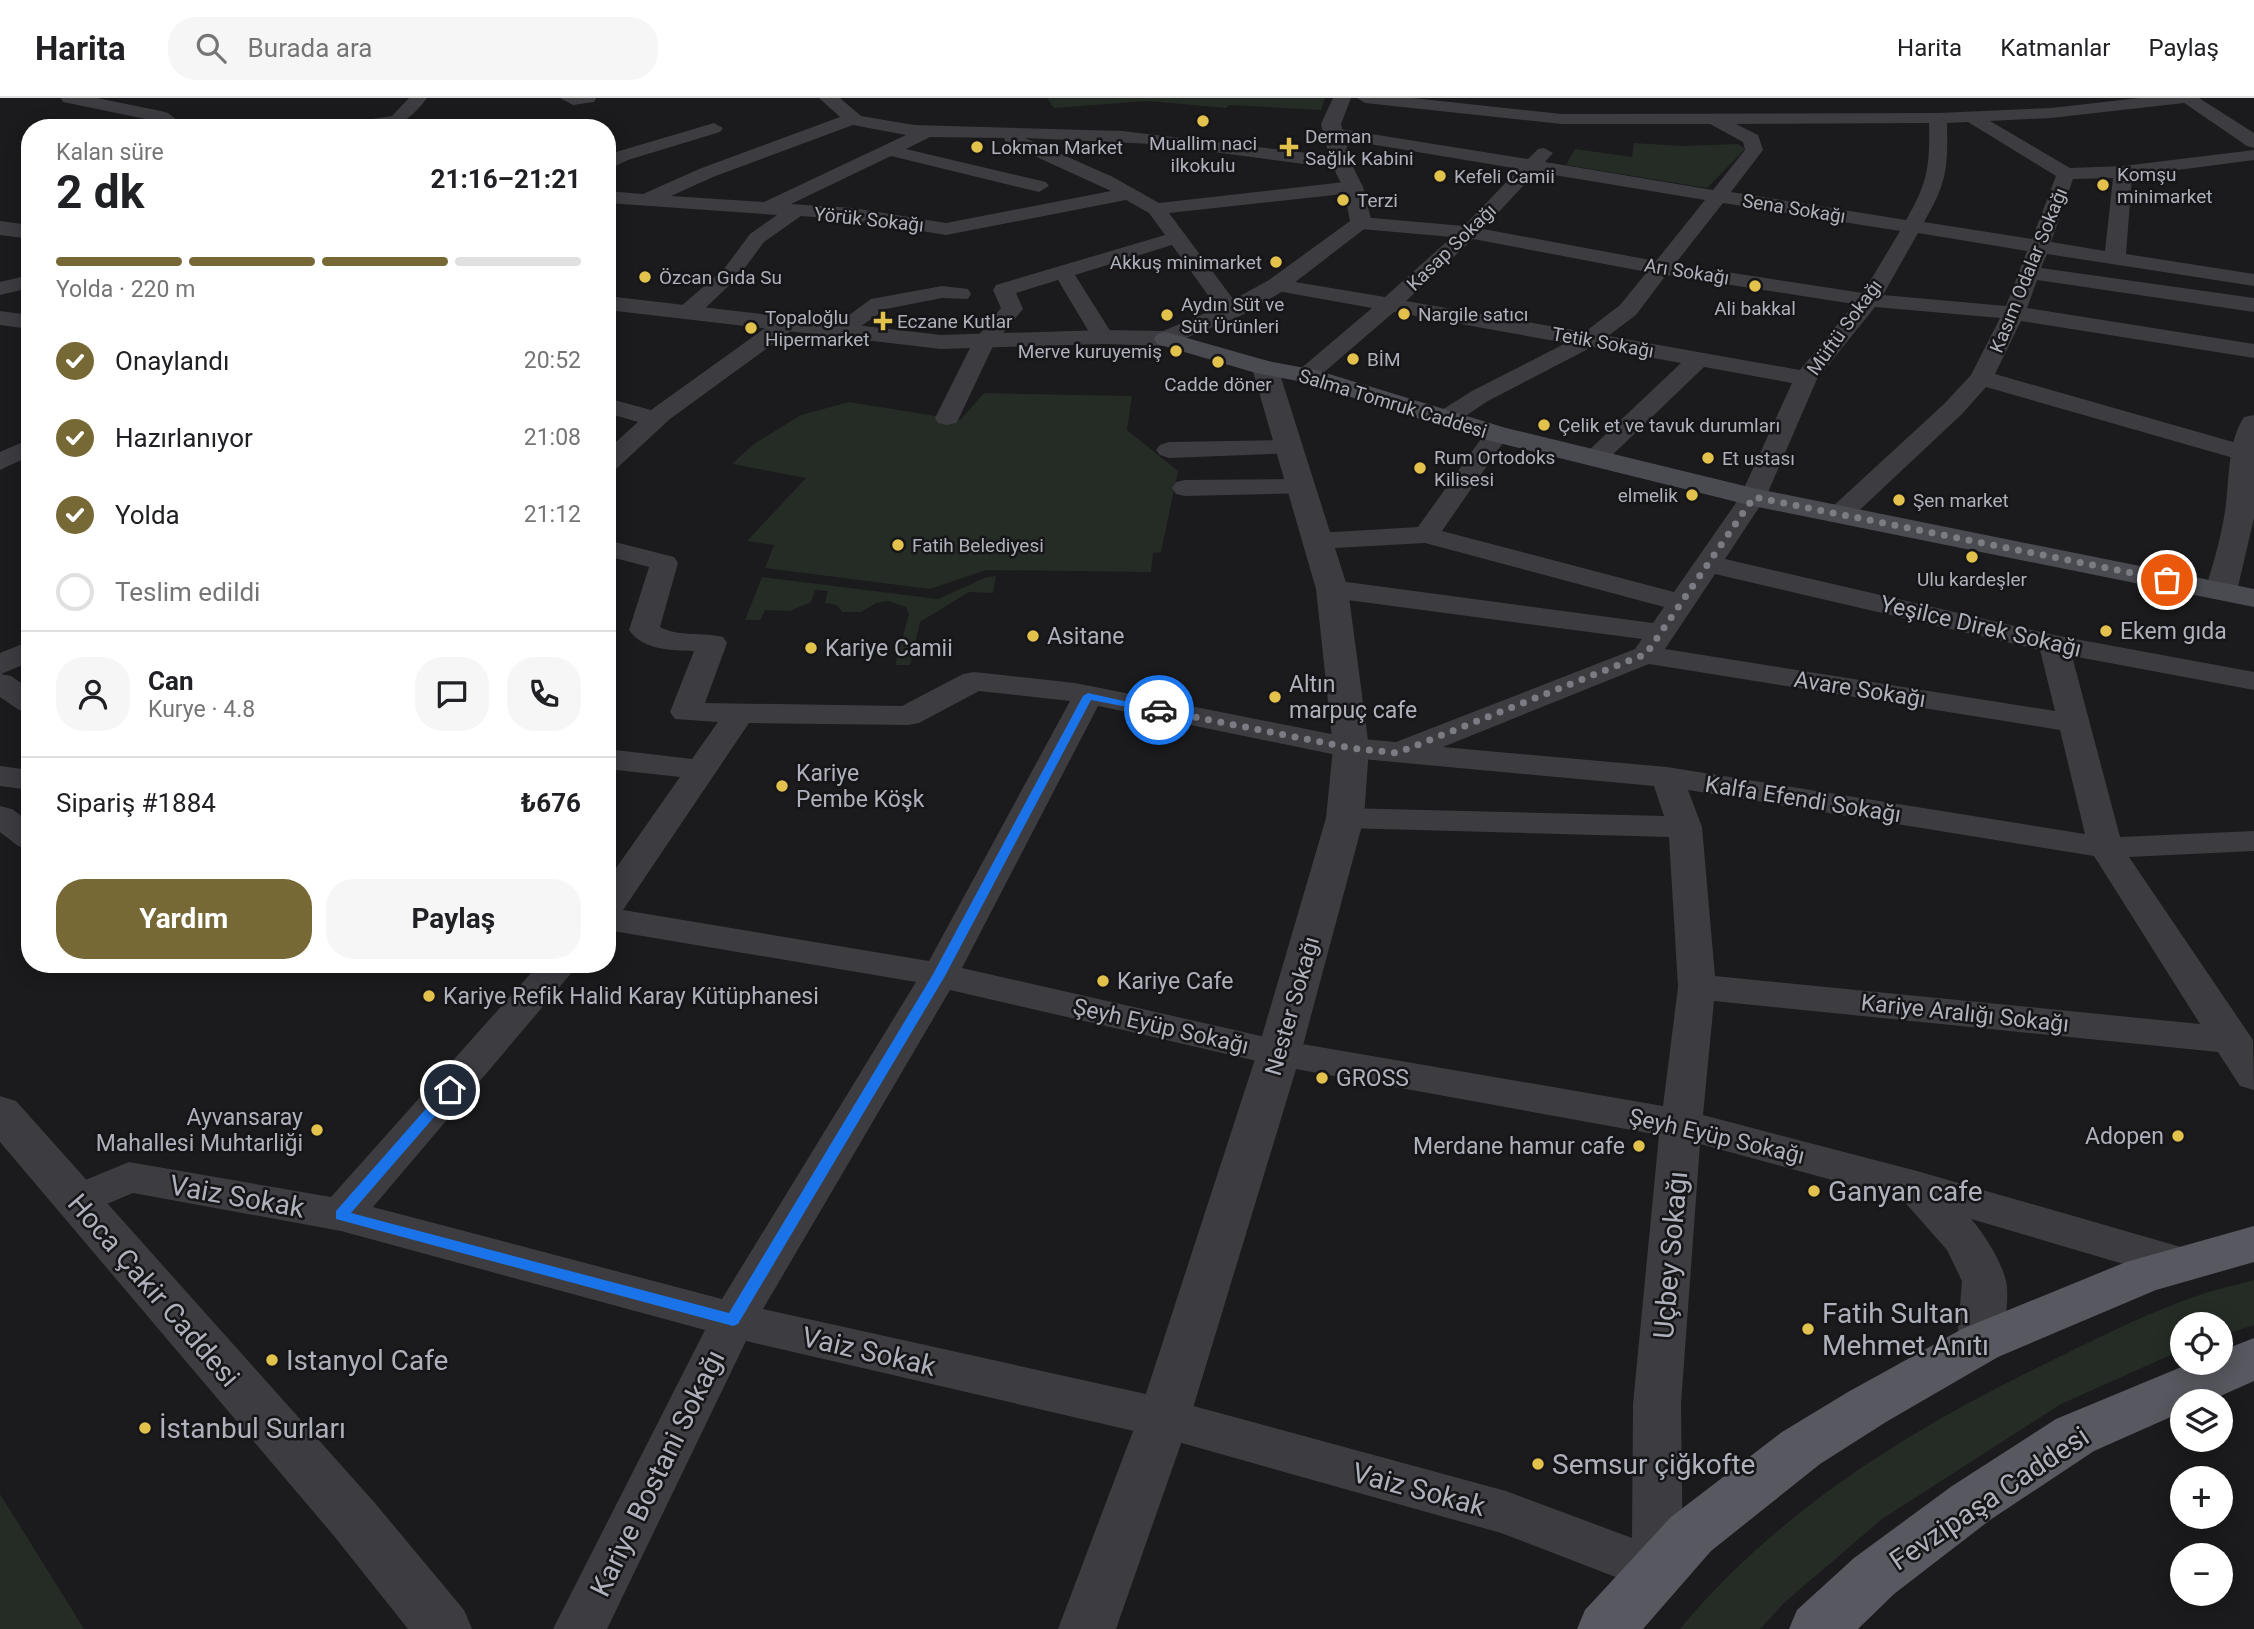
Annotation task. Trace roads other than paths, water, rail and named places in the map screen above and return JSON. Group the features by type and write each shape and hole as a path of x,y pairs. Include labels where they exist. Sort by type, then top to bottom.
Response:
{"main road":[{"name":"Salma Tomruk Caddesi","path":"1166,339 1265,368 1307,375 1497,434 1754,497 2254,598"},
{"path":"1606,1629 1691,1534 1801,1448 1980,1343 2143,1275 2254,1244"},
{"name":"Fevzipaşa Caddesi","path":"1818,1629 1874,1576 1939,1527 2075,1435 2254,1359"}],"street":[{"path":"70,98 164,119"},
{"path":"398,119 419,98"},
{"path":"568,98 588,98"},
{"path":"1166,339 1231,311 1277,285 1361,223 1353,187 1341,163 1331,124 1342,98"},
{"path":"1365,98 1562,120 1938,118 2051,113 2185,98 2254,142"},
{"name":"Kasap Sokağı","path":"1307,375 1469,232 1541,158 1562,120 1564,98"},
{"path":"1446,418 1480,396 1591,339 1628,310 1754,150 1752,139 1713,119 1686,98"},
{"path":"1881,98 1898,118"},
{"path":"2032,98 2051,113"},
{"path":"832,99 852,119"},
{"path":"1970,116 2066,174 2123,172 2254,155"},
{"name":"Müftü Sokağı","path":"1655,644 1754,497 1806,379 1869,300 1927,199 1938,165 1938,118"},
{"path":"644,200 706,173 852,119 930,130 1002,135 1090,134 1341,163"},
{"path":"616,160 714,128"},
{"path":"762,210 930,130"},
{"name":"Sena Sokağı","path":"1334,133 2254,280"},
{"path":"1002,135 1107,181 1156,209 1231,311"},
{"path":"888,150 1039,186"},
{"path":"2115,259 2123,172"},
{"name":"Kasım Odalar Sokağı","path":"1840,514 1953,409 1980,378 2014,313 2066,174"},
{"path":"1156,209 1353,187"},
{"name":"Yörük Sokağı","path":"616,198 762,210 853,214 946,229 1127,194"},
{"path":"616,304 688,312 731,273 757,238 794,212"},
{"name":"Arı Sokağı","path":"1361,223 1469,232 1661,268 1869,300 2014,313 2254,351"},
{"path":"0,228 21,231"},
{"path":"947,418 984,342 1012,309 1004,290 1178,236"},
{"path":"1063,272 1102,337"},
{"path":"2028,272 2254,306"},
{"path":"0,289 21,283"},
{"name":"Tetik Sokağı","path":"1277,285 1806,379"},
{"path":"616,288 688,312"},
{"path":"837,332 879,304 942,292 960,294"},
{"name":"Salma Tomruk Caddesi","path":"688,312 787,323 837,332 942,342 1102,337 1166,339"},
{"path":"0,318 21,320"},
{"path":"616,456 656,419 787,323"},
{"path":"1596,457 1698,360"},
{"name":"Nester Sokağı","path":"1087,1629 1164,1418 1279,1053 1345,818 1351,748 1332,589 1265,368"},
{"path":"1980,378 2246,454"},
{"path":"616,408 656,419"},
{"path":"2221,591 2239,518 2246,454 2254,424"},
{"path":"1426,535 1497,434"},
{"path":"0,441 21,446"},
{"path":"1169,450 1288,448"},
{"path":"0,462 21,452"},
{"path":"1185,488 1299,487"},
{"path":"1317,541 1426,535 1681,603"},
{"name":"Kalfa Efendi Sokağı","path":"616,550 664,563 644,630 663,641 712,643 686,712 908,716 974,681 1075,692 1351,748 1667,777 2106,848 2254,841"},
{"name":"Yeşilce Direk Sokağı","path":"1709,564 2054,644 2254,681"},
{"name":"Avare Sokağı","path":"1332,589 1655,644 2073,723"},
{"path":"1397,753 1655,644"},
{"path":"2054,644 2106,848 2254,1076"},
{"path":"0,665 21,654"},
{"path":"0,683 21,697"},
{"name":"Kariye Bostani Sokağı","path":"580,1629 733,1320 939,976 1088,696"},
{"path":"616,895 740,713"},
{"path":"616,760 700,770"},
{"path":"0,776 21,779"},
{"name":"Uçbey Sokağı","path":"1657,1570 1657,1404 1681,1124 1697,987 1685,827 1667,777"},
{"path":"0,816 21,832"},
{"path":"1345,818 1685,827"},
{"name":"Şeyh Eyüp Sokağı","path":"616,920 908,968 1279,1053 1681,1124 1917,1187 2181,1264"},
{"path":"341,1215 552,973"},
{"name":"Kariye Aralığı Sokağı","path":"1697,987 2233,1040"},
{"name":"Hoca Çakir Caddesi","path":"0,1112 354,1518 443,1629"},
{"name":"Vaiz Sokak","path":"76,1201 129,1177 341,1215 733,1320 1164,1418 1506,1513 1657,1570"},
{"path":"1917,1187 1965,1241 1983,1281 1980,1343"}],"place":[{"name":"Muallim naci ilkokulu","path":"1203,121"},
{"name":"Lokman Market","path":"977,147"},
{"name":"Derman Sağlık Kabini","path":"1289,147"},
{"name":"Kefeli Camii","path":"1440,176"},
{"name":"Komşu minimarket","path":"2103,185"},
{"name":"Terzi","path":"1343,200"},
{"name":"Akkuş minimarket","path":"1276,262"},
{"name":"Özcan Gıda Su","path":"645,277"},
{"name":"Ali bakkal","path":"1755,286"},
{"name":"Nargile satıcı","path":"1404,314"},
{"name":"Aydın Süt ve Süt Ürünleri","path":"1167,315"},
{"name":"Eczane Kutlar","path":"883,321"},
{"name":"Topaloğlu Hipermarket","path":"751,328"},
{"name":"Merve kuruyemiş","path":"1176,351"},
{"name":"BİM","path":"1353,359"},
{"name":"Cadde döner","path":"1218,362"},
{"name":"Çelik et ve tavuk durumları","path":"1544,425"},
{"name":"Et ustası","path":"1708,458"},
{"name":"Rum Ortodoks Kilisesi","path":"1420,468"},
{"name":"elmelik","path":"1692,495"},
{"name":"Şen market","path":"1899,500"},
{"name":"Fatih Belediyesi","path":"898,545"},
{"name":"Ulu kardeşler","path":"1972,557"},
{"name":"Ekem gıda","path":"2106,631"},
{"name":"Asitane","path":"1033,636"},
{"name":"Kariye Camii","path":"811,648"},
{"name":"Altın marpuç cafe","path":"1275,697"},
{"name":"Kariye Pembe Köşk","path":"782,786"},
{"name":"Kariye Cafe","path":"1103,981"},
{"name":"Kariye Refik Halid Karay Kütüphanesi","path":"429,996"},
{"name":"GROSS","path":"1322,1078"},
{"name":"Ayvansaray Mahallesi Muhtarliği","path":"317,1130"},
{"name":"Adopen","path":"2178,1136"},
{"name":"Merdane hamur cafe","path":"1639,1146"},
{"name":"Ganyan cafe","path":"1814,1191"},
{"name":"Fatih Sultan Mehmet Anıtı","path":"1808,1329"},
{"name":"Istanyol Cafe","path":"272,1360"},
{"name":"İstanbul Surları","path":"145,1428"},
{"name":"Semsur çiğkofte","path":"1538,1464"}]}
